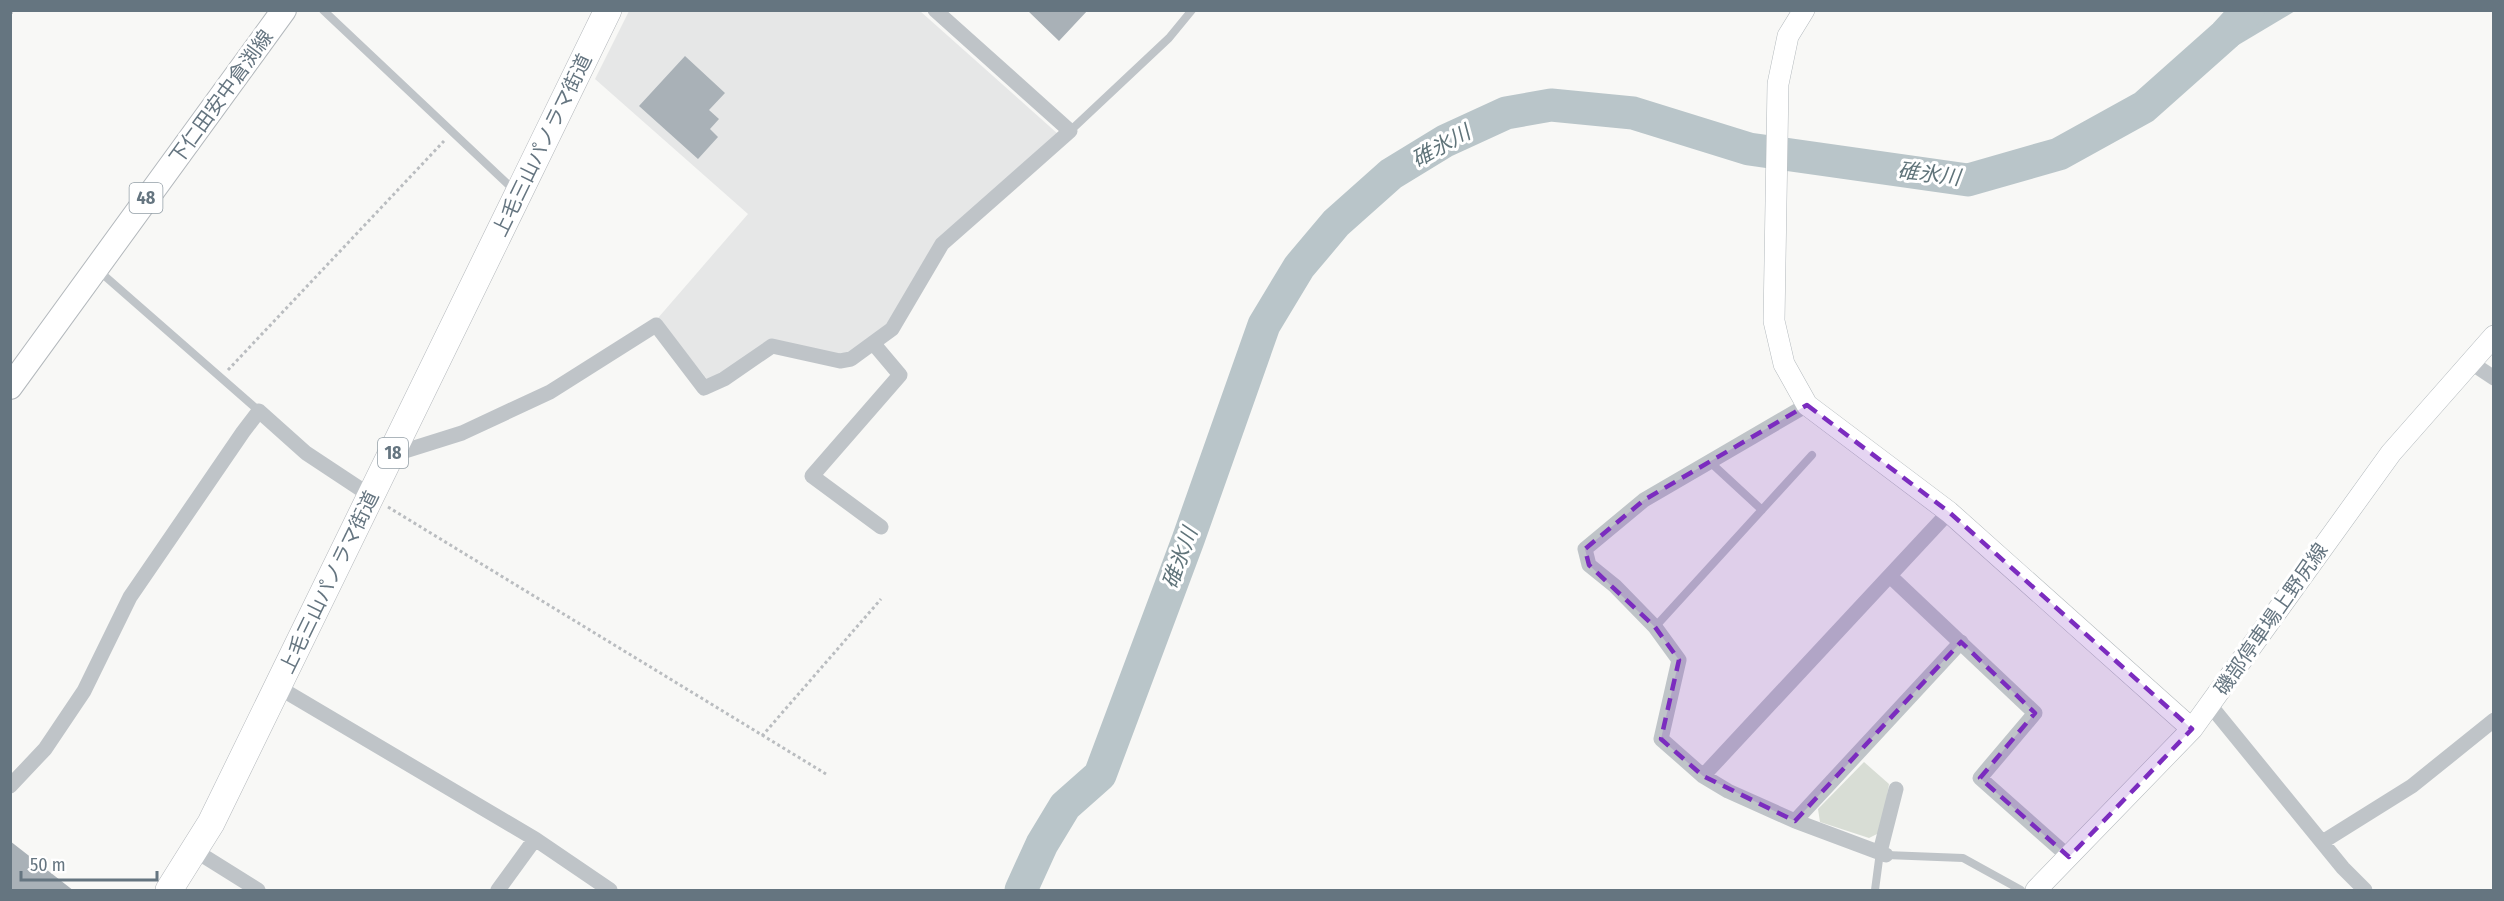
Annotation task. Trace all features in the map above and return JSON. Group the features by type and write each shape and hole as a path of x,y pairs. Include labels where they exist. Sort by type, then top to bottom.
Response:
{"highway":[{"name":"上毛三山パノラマ街道","path":"169,891 211,823 608,10"}],"main road":[{"name":"下仁田安中倉渕線","path":"10,387 284,10"}],"street":[{"path":"392,455 462,433 550,392 656,325 704,388 724,379 771,346 840,361 851,359 892,329 942,244 1070,131 935,10"},
{"path":"1804,10 1788,36 1778,84 1774,321 1784,364 1807,405 1949,512 2192,729"},
{"name":"磯部停車場上野尻線","path":"2036,891 2192,729 2391,453 2493,336"},
{"path":"873,343 900,375 812,476 881,527"},
{"path":"2470,362 2493,378"},
{"path":"1807,405 1644,500 1585,549 1589,565 1615,586 1655,627 1679,660 1661,739 1703,776 1795,822 1883,854 1896,789"},
{"path":"10,786 45,749 84,691 130,597 243,432 260,411 306,453 371,496"},
{"path":"1703,776 1949,512"},
{"path":"1890,576 2035,713 1980,778 2069,857"},
{"path":"1795,822 1960,642"},
{"path":"278,687 535,839 610,891"},
{"path":"2210,705 2343,868 2365,891"},
{"path":"2324,842 2412,786 2493,720"},
{"path":"498,891 535,839"},
{"path":"194,850 258,891"}],"lane":[{"path":"323,10 518,194"},
{"path":"1070,131 1169,38 1192,10"},
{"path":"95,268 260,411"},
{"path":"1655,627 1812,455"},
{"path":"1710,462 1762,510"},
{"path":"1875,891 1883,854 1963,858 2021,891"}],"path":[{"path":"10,14 14,10"},
{"path":"221,377 453,132"},
{"path":"371,496 826,774"},
{"path":"762,735 881,599"}],"highlighted area":[{"path":"1807,405 1949,512 2192,729 2069,857 1980,778 2035,713 1961,642 1795,821 1703,776 1661,739 1679,660 1655,627 1589,565 1585,549 1644,500"}],"shaded area":[{"path":"629,11 920,11 1058,134 937,242 892,320 853,351 842,356 769,340 718,375 707,379 658,318 748,214 595,79"},
{"path":"2229,11 2295,11 2141,103"},
{"path":"1864,762 1889,784 1881,832 1869,838 1820,822 1818,809"}],"building":[{"path":"1027,10 1088,10 1059,41"},
{"path":"685,56 725,93 709,110 719,119 710,129 718,137 698,159 639,106"},
{"path":"10,841 74,891 10,891"}],"waterway":[{"name":"碓氷川","path":"1021,890 1042,844 1065,806 1100,775 1188,540 1264,325 1299,267 1336,223 1391,174 1445,141 1506,113 1551,105 1633,113 1749,149 1968,180 2059,154 2144,107 2225,35 2248,10"}]}
